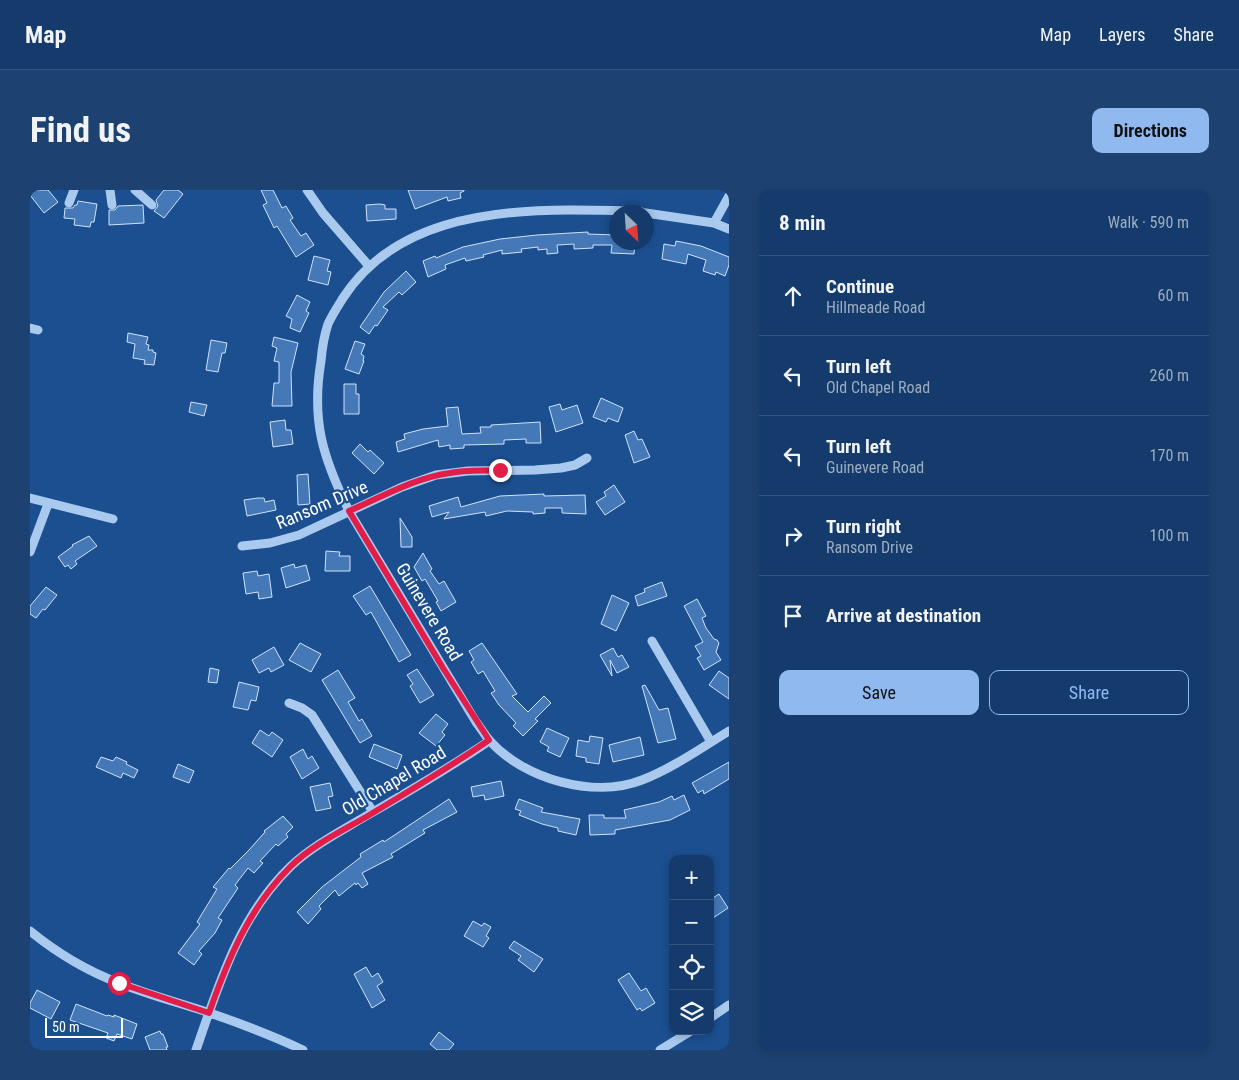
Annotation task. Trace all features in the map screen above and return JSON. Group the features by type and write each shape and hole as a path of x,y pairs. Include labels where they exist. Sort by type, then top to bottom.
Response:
{"street":[{"path":"69,203 74,190"},
{"path":"110,190 112,205"},
{"path":"135,190 152,205"},
{"path":"306,190 323,214 369,266"},
{"path":"714,223 729,196"},
{"name":"Guinevere Road","path":"609,210 533,210 459,220 412,237 369,266 348,290 329,324 325,336 318,375 318,414 322,442 333,478 349,511 443,668 489,740 508,756 542,776 570,784 597,787 618,786 642,780 659,773 729,731"},
{"path":"654,214 714,223 729,228"},
{"name":"Ransom Drive","path":"242,546 288,539 323,525 349,511 419,480 436,475 468,471 561,468 575,466 587,458"},
{"path":"30,498 113,519"},
{"path":"30,552 48,504"},
{"path":"652,641 711,742"},
{"path":"289,703 302,708 312,715 373,812"},
{"name":"Old Chapel Road","path":"196,1050 237,940 259,904 273,886 296,862 320,844 441,772 489,740"},
{"path":"30,931 56,951 96,973 136,990 209,1013 303,1050"},
{"path":"714,1015 729,1005"},
{"path":"660,1050 684,1035"}],"building":[{"path":"30,190 48,190 58,202 44,213 30,195"},
{"path":"164,190 178,190 183,194 164,218 154,211 158,206 156,200"},
{"path":"261,190 273,190 282,208 286,206 293,218 290,220 301,236 306,233 314,245 296,257 277,226 274,228 263,205 267,203"},
{"path":"408,190 464,191 460,193 461,198 448,201 447,197 415,209"},
{"path":"78,201 97,204 94,222 91,222 90,227 74,225 75,219 64,218 65,208 73,208 77,205"},
{"path":"143,205 144,223 109,225 109,210 115,210 118,206"},
{"path":"366,205 385,205 385,209 396,209 396,219 367,221"},
{"path":"588,232 588,234 609,235 609,245 593,245 593,248 574,249 574,244 557,245 558,253 547,254 547,249 538,250 538,247 521,249 522,252 502,254 502,250 483,255 484,257 466,261 465,258 445,265 446,269 428,277 423,261 463,247 500,239"},
{"path":"676,241 701,246 729,257 729,265 725,276 716,272 715,275 703,271 706,260 688,254 686,264 662,259 664,244 675,246"},
{"path":"611,250 634,250 634,254 611,253"},
{"path":"314,256 330,260 327,271 331,272 328,285 308,280"},
{"path":"406,271 416,282 402,295 399,292 383,307 388,310 369,334 360,327 384,292"},
{"path":"297,295 310,302 306,311 309,313 300,332 290,328 292,319 286,316"},
{"path":"128,333 148,337 146,344 149,345 148,350 153,350 156,353 154,365 144,364 145,360 133,358 135,344 127,342"},
{"path":"274,337 298,343 291,372 292,406 272,406 274,383 279,383 279,362 274,361 277,348 272,346"},
{"path":"211,340 227,343 225,353 222,353 218,372 206,370"},
{"path":"355,341 365,344 361,354 364,356 364,361 359,374 345,369"},
{"path":"344,384 356,384 356,394 359,394 359,414 344,414"},
{"path":"601,398 623,408 618,422 608,418 606,422 593,417"},
{"path":"191,402 207,405 204,416 189,412"},
{"path":"560,404 562,410 577,405 583,423 556,432 549,407"},
{"path":"458,407 462,434 481,433 480,427 491,427 491,425 540,422 541,443 526,443 526,439 504,440 504,444 464,445 464,448 450,449 450,445 439,447 438,440 398,452 396,442 405,439 404,434 423,429 448,426 446,408"},
{"path":"285,420 286,430 291,430 293,444 273,447 270,422"},
{"path":"634,431 638,440 642,439 650,457 634,463 625,435"},
{"path":"360,444 368,452 370,450 384,463 374,474 352,453"},
{"path":"308,474 310,504 298,505 297,475"},
{"path":"614,485 625,502 605,515 596,502 606,496 604,492"},
{"path":"544,494 544,496 585,495 586,514 562,513 562,508 545,508 545,513 533,514 533,512 507,511 486,516 485,512 444,519 449,512 432,517 429,506 458,497 461,507 500,496"},
{"path":"264,498 265,502 274,500 276,510 247,516 244,500"},
{"path":"400,518 412,537 412,547 401,547"},
{"path":"89,536 97,546 75,561 77,564 71,569 68,565 65,567 58,557 72,545"},
{"path":"326,551 340,552 339,556 350,556 350,571 325,571"},
{"path":"423,553 432,569 430,571 439,584 444,581 456,602 441,611 436,602 438,601 425,579 422,581 414,567"},
{"path":"294,564 295,568 306,565 310,580 286,588 281,568"},
{"path":"257,571 258,576 269,574 272,597 259,599 258,592 246,594 243,573"},
{"path":"662,582 667,596 638,606 635,596 645,592 644,589"},
{"path":"370,586 411,655 399,662 371,612 366,615 353,596"},
{"path":"46,587 57,595 36,618 30,614 30,606"},
{"path":"612,595 629,603 616,631 601,624"},
{"path":"697,599 706,616 702,618 706,628 719,643 716,652 721,660 704,670 697,658 701,656 695,646 703,642 684,606"},
{"path":"300,643 321,654 311,672 289,660"},
{"path":"482,643 517,694 512,696 528,712 544,696 551,703 535,719 538,721 523,736 513,726 516,723 499,705 491,693 495,691 483,671 478,674 471,662 474,660 469,651"},
{"path":"274,647 284,665 271,672 269,668 259,673 252,660"},
{"path":"613,648 618,657 622,655 629,667 617,673 610,660 612,676 600,655"},
{"path":"210,668 219,670 217,683 208,682"},
{"path":"417,669 434,695 420,703 410,686 413,684 407,675"},
{"path":"338,670 355,698 348,702 359,721 362,719 372,736 360,743 322,680"},
{"path":"719,671 729,678 729,699 709,685"},
{"path":"239,682 259,687 256,701 251,700 248,710 233,707"},
{"path":"645,685 659,710 668,708 676,739 658,743 642,686"},
{"path":"436,714 448,724 442,732 445,735 436,746 419,733"},
{"path":"547,728 569,738 560,757 547,751 549,747 540,742"},
{"path":"260,730 269,736 272,732 283,740 272,757 252,743"},
{"path":"590,736 603,738 599,764 586,762 586,758 576,756 578,740 589,742"},
{"path":"640,737 644,755 613,762 609,745"},
{"path":"374,744 402,755 397,769 369,757"},
{"path":"303,749 308,759 312,756 319,768 302,779 290,757"},
{"path":"101,757 113,761 116,757 138,770 134,778 123,773 121,778 96,767"},
{"path":"729,762 729,779 704,794 703,790 698,793 692,783"},
{"path":"178,764 194,771 189,783 173,777"},
{"path":"501,781 504,796 485,800 484,795 473,797 471,787"},
{"path":"330,783 333,796 328,797 331,808 316,811 310,787"},
{"path":"684,795 690,810 670,820 615,830 615,834 590,835 589,815 604,815 604,818 626,818 624,810 659,802 672,796 674,800"},
{"path":"449,799 457,812 423,830 425,833 391,854 393,857 362,873 368,884 362,888 358,883 356,885 355,883 339,896 335,890 319,906 321,909 308,924 297,912 322,887 361,857 360,854 383,840 384,842"},
{"path":"519,799 543,808 541,812 580,819 576,835 558,831 558,828 519,815 521,811 515,809"},
{"path":"283,816 293,827 286,834 288,837 278,846 276,844 260,861 263,863 254,873 248,868 235,885 238,888 218,918 222,920 215,933 199,951 202,954 194,965 178,953 200,924 197,922 217,889 213,887 229,868 249,850 264,831"},
{"path":"719,894 728,908 714,917 714,900 714,897"},
{"path":"473,921 482,926 484,923 491,927 486,936 489,938 483,947 464,936"},
{"path":"514,941 543,959 534,972 518,960 521,956 509,948"},
{"path":"366,967 372,977 378,973 383,982 377,986 385,1000 372,1008 354,974"},
{"path":"629,973 641,991 646,988 655,1003 642,1011 640,1008 637,1010 618,980"},
{"path":"37,990 60,1002 51,1019 30,1008 30,1003"},
{"path":"76,1004 107,1016 114,1017 114,1015 137,1024 132,1039 117,1034 114,1041 106,1038 108,1033 70,1020"},
{"path":"160,1031 168,1047 166,1047 167,1050 150,1050 145,1037"},
{"path":"439,1032 454,1044 449,1050 437,1050 430,1044"}],"route":[{"path":"119,983 209,1013 237,940 259,904 291,866 320,844 466,757 489,740 476,722 349,511 402,487 436,475 450,472 500,470"}]}
